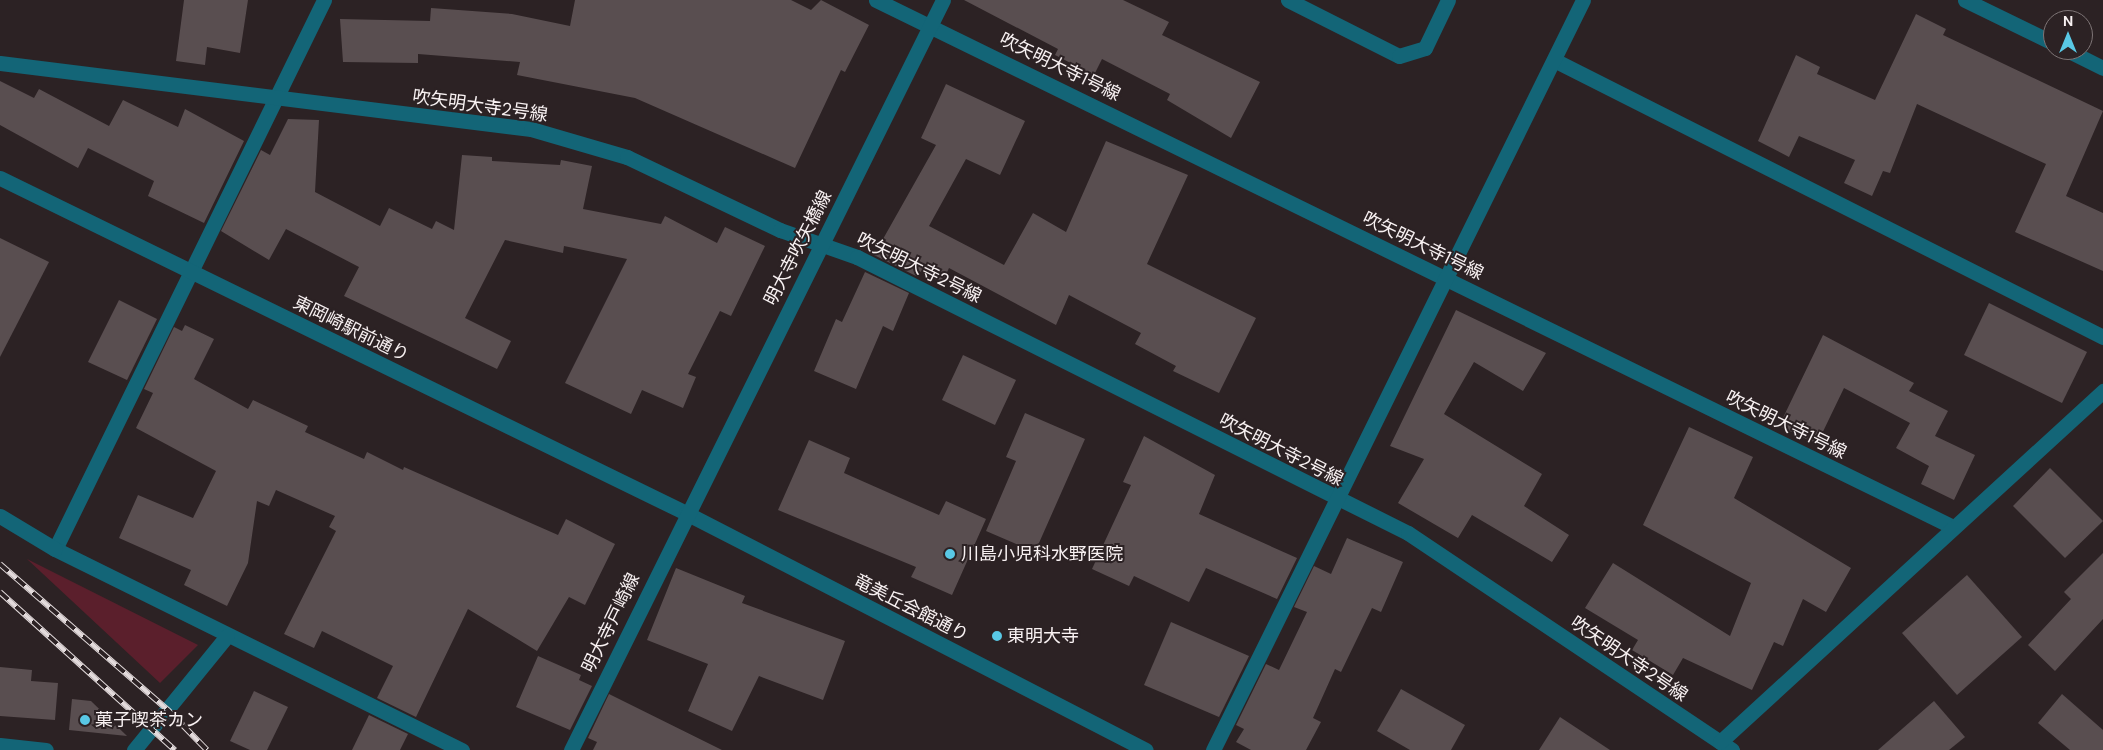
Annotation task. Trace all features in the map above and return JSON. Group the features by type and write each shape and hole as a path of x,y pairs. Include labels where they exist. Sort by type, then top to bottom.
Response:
{"street":[{"path":"55,549 324,0"},
{"name":"吹矢明大寺1号線","path":"876,0 932,24 1445,279 1953,527"},
{"name":"明大寺吹矢橋線","path":"686,513 943,0"},
{"path":"1288,0 1399,56 1424,48 1448,0"},
{"path":"1213,750 1583,0"},
{"path":"1965,0 2043,38"},
{"path":"1554,60 2103,337"},
{"path":"2087,60 2103,68"},
{"name":"吹矢明大寺2号線","path":"0,63 276,99 531,129 627,157 780,230 858,257 1338,500 1408,533 1726,746"},
{"name":"東岡崎駅前通り","path":"0,178 686,513"},
{"path":"1726,746 1953,527 2103,391"},
{"name":"明大寺戸崎線","path":"571,750 686,513"},
{"name":"竜美丘会館通り","path":"686,513 1146,750"},
{"path":"0,516 55,549 462,750"},
{"path":"134,750 228,636"},
{"path":"0,745 46,750"}],"shaded area":[{"path":"27,559 198,645 160,683"}],"building":[{"path":"184,0 248,0 240,53 207,47 205,65 176,61"},
{"path":"575,0 791,0 811,10 821,0 869,25 845,72 841,70 795,168 635,98 517,75 520,62 418,54 418,63 343,62 340,19 430,21 431,8 512,14 570,26"},
{"path":"964,0 1123,0 1169,22 1162,35 1260,82 1231,138 1167,100 1170,94 1102,59 1094,75 1055,55 1058,49"},
{"path":"1916,14 1946,29 1943,35 2103,111 2066,196 2103,213 2103,271 2015,232 2046,164 1917,104 1890,173 1883,171 1872,196 1844,183 1855,160 1799,136 1789,157 1758,141 1796,55 1820,67 1817,74 1875,100"},
{"path":"0,81 34,98 39,89 109,126 123,100 178,127 185,109 244,141 204,223 148,196 154,181 88,148 78,168 0,125"},
{"path":"946,84 1025,121 1000,175 966,159 929,226 1004,265 1033,213 1066,232 1106,141 1188,175 1147,264 1256,318 1219,393 1173,371 1176,366 1135,344 1141,333 1069,295 1056,325 949,268 942,283 919,271 916,276 874,255 936,145 921,138"},
{"path":"288,119 319,120 315,192 380,226 389,208 432,229 436,221 454,230 462,155 492,157 492,161 560,165 561,160 592,166 583,209 661,224 665,216 717,243 725,227 765,246 731,316 720,311 688,374 696,377 683,408 642,390 631,414 565,383 627,259 564,246 563,253 505,240 465,318 511,341 497,369 344,296 359,267 286,229 269,260 221,231 261,150 270,155"},
{"path":"0,238 49,262 0,357"},
{"path":"865,272 909,293 893,331 883,326 856,389 814,371 836,319 842,322"},
{"path":"119,300 157,319 127,380 88,362"},
{"path":"1989,303 2087,352 2062,403 1964,355"},
{"path":"1456,310 1546,353 1523,391 1474,362 1444,414 1542,474 1524,506 1569,535 1552,562 1472,515 1458,538 1398,503 1424,459 1390,446"},
{"path":"185,325 214,339 194,379 248,409 253,400 308,426 305,432 364,459 367,452 403,470 404,467 558,535 566,519 615,544 585,605 569,597 537,651 468,609 416,717 377,698 393,666 322,631 314,648 284,634 336,531 329,527 335,516 276,490 269,506 257,501 248,563 227,606 184,585 191,570 119,538 138,495 193,518 216,471 136,428 153,393 144,389 174,327 182,331"},
{"path":"1823,335 1914,383 1909,391 1948,411 1935,436 1975,455 1954,500 1921,484 1929,466 1896,448 1910,423 1844,388 1817,444 1779,426"},
{"path":"963,355 1016,380 995,425 942,400"},
{"path":"1025,413 1085,439 1035,552 986,531 1016,461 1006,457"},
{"path":"1689,427 1753,457 1734,498 1851,568 1826,612 1803,599 1783,646 1774,642 1752,690 1683,658 1673,675 1632,650 1638,640 1585,608 1613,563 1730,636 1751,583 1643,525"},
{"path":"1144,436 1215,475 1199,514 1297,558 1277,599 1206,568 1189,602 1134,576 1129,586 1092,569 1131,485 1123,482"},
{"path":"809,440 850,458 844,473 939,515 946,501 986,519 952,595 911,577 916,567 778,510"},
{"path":"2050,468 2103,521 2065,558 2013,506"},
{"path":"1347,538 1403,562 1381,612 1372,608 1341,672 1335,669 1313,718 1321,722 1306,750 1251,750 1236,742 1244,729 1236,725 1266,664 1279,670 1307,612 1294,607 1314,566 1331,574"},
{"path":"2103,553 2103,619 2055,671 2028,645 2071,599 2064,592"},
{"path":"676,568 745,596 742,603 845,641 823,700 759,676 732,731 688,711 708,664 647,640"},
{"path":"1967,575 2022,637 1957,695 1902,633"},
{"path":"1171,622 1249,656 1219,717 1144,685"},
{"path":"538,656 581,675 579,680 592,686 570,730 516,707"},
{"path":"0,667 32,670 31,681 58,683 55,720 0,716"},
{"path":"1401,689 1465,725 1451,750 1410,750 1377,731"},
{"path":"254,691 288,707 267,750 250,750 230,741"},
{"path":"609,694 722,750 593,750 597,742 588,738"},
{"path":"2062,694 2103,730 2103,750 2070,750 2038,723"},
{"path":"72,699 91,701 127,736 69,730"},
{"path":"1934,701 1965,737 1949,750 1878,750"},
{"path":"369,715 408,734 400,750 352,750"},
{"path":"1560,717 1610,750 1539,750"}],"railway":[{"path":"0,564 168,710 207,750"},
{"path":"0,592 175,750"}],"place":[{"name":"川島小児科水野医院","path":"950,554"},
{"name":"東明大寺","path":"997,636"},
{"name":"菓子喫茶カン","path":"85,720"}]}
